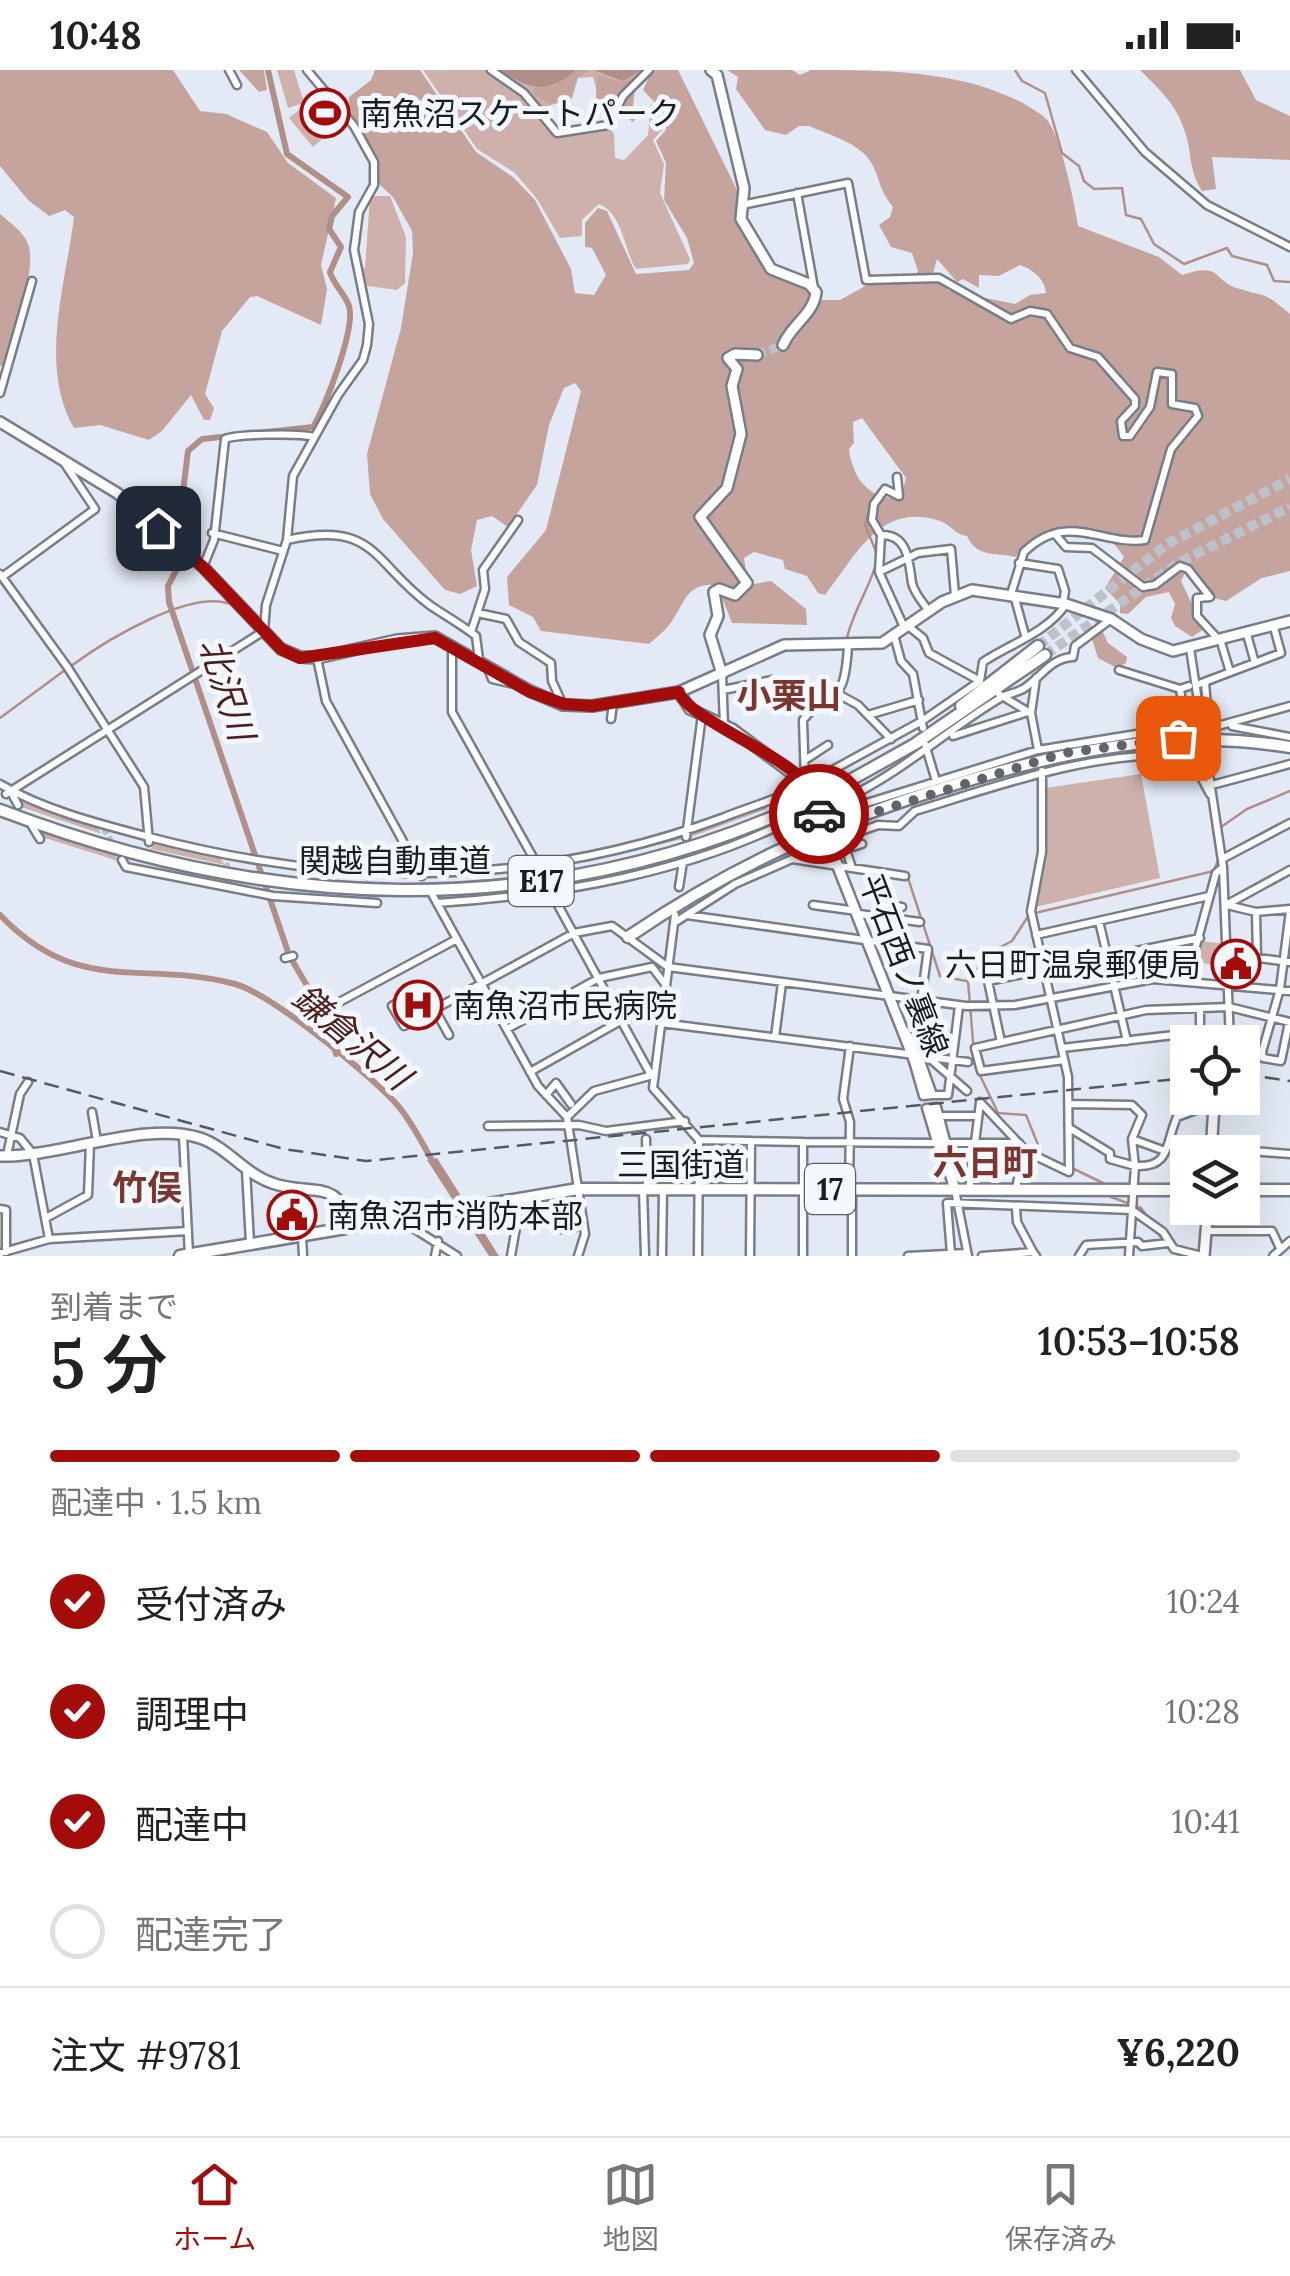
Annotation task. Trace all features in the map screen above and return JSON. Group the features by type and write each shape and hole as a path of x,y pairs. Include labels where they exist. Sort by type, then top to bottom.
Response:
{"highway":[{"name":"関越自動車道","path":"4,799 132,854 271,880 418,885 542,875 671,847 798,803 937,723 1042,650"},
{"path":"628,937 730,872 825,828 1064,753 1200,737 1290,747"},
{"name":"三国街道","path":"180,1256 578,1189 1016,1190 1132,1202 1170,1194"},
{"path":"1260,1190 1290,1190"}],"main road":[{"path":"715,72 744,188 742,219 771,269 814,288 813,308 789,329 783,345"},
{"path":"722,674 710,635 718,616 714,592 720,589 736,595 747,583 700,516 727,488 740,434 732,386 737,369 728,358 735,354 757,356"},
{"path":"0,422 106,485 203,567 281,649 300,658 317,658 416,638 452,643 519,685 564,704 613,703 679,692 784,645 870,646 955,595 980,589 1064,604 1111,619 1158,648 1190,648 1290,621"},
{"path":"679,692 682,702 806,778"},
{"name":"平石西ノ裏線","path":"806,778 930,1092"},
{"path":"936,1113 955,1190"},
{"path":"3,1156 94,1142 183,1136 202,1139 246,1170 280,1186 334,1194 346,1207 351,1227"},
{"path":"1203,1256 1207,1225"}],"street":[{"path":"228,70 237,85"},
{"path":"4,799 264,631 266,605 287,540 294,476 363,360 367,345 355,227 375,172 354,126 307,70"},
{"path":"492,70 524,93 557,133 608,124 623,96 649,70"},
{"path":"1076,70 1145,152 1207,205 1290,247"},
{"path":"741,205 848,183 866,280 930,276 1010,319 1030,311 1047,314 1070,348 1098,357 1135,400 1136,406 1121,421 1123,436 1130,436 1150,407 1154,376 1162,370 1172,374 1168,399 1177,406 1195,408 1198,416 1171,448 1149,535 1140,542 1090,532 1054,533 1028,547 1019,563 1013,594 1025,634"},
{"path":"797,193 814,288"},
{"path":"0,393 32,280"},
{"path":"203,567 214,540 225,439 243,434 254,439 314,437"},
{"path":"57,453 96,510 1,576 144,788 149,840"},
{"path":"897,478 899,496 886,490 874,504 872,520 880,535 879,572 906,627 923,638 929,653 982,682"},
{"path":"471,632 485,589 483,570 518,520"},
{"path":"287,540 330,532 377,551 430,605 471,632 483,662"},
{"path":"1054,533 1066,548 1092,548 1143,587 1154,585 1180,566 1188,569 1210,597 1197,598 1197,616 1219,638 1230,672"},
{"path":"212,534 283,551"},
{"path":"880,535 898,540 910,557 914,589 929,611"},
{"path":"879,572 910,557 951,549 955,595"},
{"path":"982,682 983,662 1025,634 1037,632 1064,604 1065,590 1058,569 1019,563"},
{"path":"478,613 506,618 519,642 552,664 552,681 564,704"},
{"path":"946,738 1001,695 1036,678 1060,657 1073,656 1076,646 1111,619"},
{"path":"1273,623 1281,653"},
{"path":"1246,630 1255,663"},
{"path":"894,635 900,660 913,674 922,724"},
{"path":"452,643 452,712 539,868"},
{"path":"806,778 803,720 838,694 846,673 848,646"},
{"path":"1190,648 1200,737 1223,863 1230,1025"},
{"path":"1290,650 1202,683 1210,725 1231,725 1290,737"},
{"path":"317,658 326,701 421,875"},
{"path":"831,806 840,811 1038,750 1186,726 1185,687 1118,670"},
{"path":"722,674 724,725"},
{"path":"1036,678 1030,713 1038,750"},
{"path":"723,690 772,680"},
{"path":"4,799 225,860 363,878 482,875 595,858 687,834 806,778 818,778 922,724 982,682"},
{"path":"838,694 868,715 891,739"},
{"path":"1001,695 1030,713"},
{"path":"868,715 918,700"},
{"path":"610,719 613,703"},
{"path":"1231,725 1290,706"},
{"path":"437,903 549,888 683,862 768,834 801,814 831,806 946,738 1030,713"},
{"path":"687,834 702,714"},
{"path":"805,760 828,746"},
{"path":"926,748 936,781"},
{"path":"851,865 842,838 878,825 899,826 915,812 1042,771 1108,757 1189,756 1209,790"},
{"path":"1209,790 1290,763"},
{"path":"969,1190 980,1102 1021,1146 1043,1162 1069,1172 1070,1104 1064,1060 1031,910 1042,852 1042,771"},
{"path":"0,784 4,799"},
{"path":"4,799 18,805"},
{"path":"1187,980 1216,873 1223,863 1290,822"},
{"path":"32,826 40,839"},
{"path":"834,853 862,844"},
{"path":"698,1256 699,1140 653,1088 674,920 735,884 792,859 905,876"},
{"path":"122,860 126,867 149,868 233,886 377,903 372,895"},
{"path":"679,887 683,862"},
{"path":"1226,903 1290,870"},
{"path":"549,888 653,1075"},
{"path":"432,894 530,1072 568,1117 586,1234 578,1256"},
{"path":"1036,935 1209,897 1256,912 1290,910 1286,960 1280,989 1272,1019 1262,1052 1263,1058 1281,1061 1290,1022 1272,1019 1229,1008 1121,1015 975,1048 981,1071 1064,1060"},
{"path":"813,906 920,922"},
{"path":"880,917 882,906 902,907"},
{"path":"1256,912 1257,956"},
{"path":"686,915 928,949 920,1001"},
{"path":"1098,921 1127,1041"},
{"path":"449,1035 433,1009 422,994 414,992 408,997 415,1019 433,1009 574,933 612,926 668,967 967,1006 994,1007 1114,984 1187,980 1290,991"},
{"path":"1001,1042 988,981 1200,938"},
{"path":"339,1031 330,1007 457,939"},
{"path":"1227,954 1286,960"},
{"path":"507,1030 599,978 652,967 665,986"},
{"path":"775,1036 782,984"},
{"path":"530,1072 664,996"},
{"path":"904,1029 907,1054 923,1096 930,1092 948,1095 952,1060 967,1006"},
{"path":"1062,1048 1200,1032 1200,1008"},
{"path":"661,1022 907,1054"},
{"path":"904,1029 916,1047 930,1092"},
{"path":"850,1046 843,1099 850,1142 852,1256"},
{"path":"916,1047 968,1090"},
{"path":"928,1057 968,1062"},
{"path":"568,1117 594,1091 653,1075"},
{"path":"3,1156 12,1135 20,1094 28,1082"},
{"path":"546,1095 556,1083 571,1104"},
{"path":"1070,1104 1132,1105 1142,1115 1132,1139 1135,1166 1129,1256"},
{"path":"937,1107 936,1113 952,1163 949,1167 943,1165 926,1108 937,1107"},
{"path":"46,1218 88,1194 94,1142 92,1112"},
{"path":"936,1113 978,1116"},
{"path":"1071,1129 1110,1153 1110,1159 1154,1167 1165,1152 1177,1117 1182,1115"},
{"path":"488,1126 579,1125 606,1131 685,1121"},
{"path":"0,1132 20,1138 34,1154 49,1239"},
{"path":"183,1136 189,1255"},
{"path":"645,1256 646,1139"},
{"path":"1132,1139 1165,1152"},
{"path":"699,1140 936,1143"},
{"path":"750,1256 751,1141"},
{"path":"804,1142 804,1256"},
{"path":"947,1143 1021,1146"},
{"path":"1016,1190 1021,1146"},
{"path":"1260,1152 1290,1154"},
{"path":"246,1170 250,1243"},
{"path":"662,1256 663,1188"},
{"path":"908,1256 968,1255 955,1190"},
{"path":"512,1256 521,1198"},
{"path":"562,1200 574,1201 573,1216 573,1229 560,1229 562,1200"},
{"path":"946,1255 946,1203 1016,1208 1132,1202 1166,1244"},
{"path":"0,1208 6,1210 3,1252 49,1239 188,1231"},
{"path":"982,1256 1034,1254 1016,1222 1016,1208"},
{"path":"573,1216 583,1216"},
{"path":"374,1223 413,1228 457,1256"},
{"path":"1206,1231 1268,1230 1280,1246"},
{"path":"302,1235 303,1256"},
{"path":"435,1256 438,1241"},
{"path":"1079,1256 1086,1245 1129,1242 1166,1244 1203,1256"},
{"path":"1273,1256 1280,1246 1290,1242"}],"shaded area":[{"path":"0,70 173,70 200,111 226,114 267,132 288,163 336,198 321,265 327,289 321,325 257,296 250,297 222,331 205,394 214,408 210,420 204,420 191,395 162,431 149,440 100,425 74,428 63,404 56,351 74,217 65,210 49,216 28,200 0,166"},
{"path":"239,70 264,70 267,90 259,92"},
{"path":"277,70 294,70 304,103 288,108"},
{"path":"375,70 420,70 476,152 513,177 535,200 571,269 575,293 594,295 606,275 592,248 585,247 585,223 598,208 607,211 636,274 689,270 694,263 687,238 664,200 666,163 656,141 666,130 662,110 643,90 652,70 678,70 739,194 737,213 760,261 775,277 807,287 818,300 840,300 876,280 908,284 918,271 912,253 891,247 879,225 890,217 893,207 860,150 809,126 799,126 786,135 765,130 736,89 738,77 727,70 792,70 800,75 811,70 921,74 973,84 1023,103 1046,118 1053,130 1078,226 1159,257 1182,275 1211,271 1231,286 1271,299 1290,314 1290,571 1262,578 1226,601 1214,598 1192,572 1185,573 1181,581 1204,629 1192,637 1175,626 1171,618 1175,604 1169,592 1146,597 1128,614 1120,613 1120,604 1105,588 1124,557 1099,534 1085,529 1056,532 1015,557 981,551 967,536 944,523 919,517 885,525 859,549 825,595 818,593 807,576 785,569 783,560 754,552 744,558 748,585 771,581 806,609 807,625 732,623 717,585 707,585 689,594 670,624 649,644 541,631 533,617 509,605 507,577 546,530 581,391 575,383 564,388 549,425 537,485 508,527 492,516 477,520 471,550 477,586 460,594 445,590 383,519 370,494 367,454 401,328 413,253 412,231 393,197 379,184 374,155 350,113 349,97 371,80","holes":["937,259 957,282 963,279 979,288 979,275 999,276 1020,265 1037,275 1046,293 1030,295 1015,304 947,290 949,281 933,273","862,418 906,478 903,489 891,498 867,488 853,466 849,449 854,443 853,422"]},
{"path":"423,70 649,70 617,109 602,112 593,77 578,78 572,99 538,109 557,133 608,125 614,134 615,158 624,160 648,135 651,104 660,112 663,129 653,140 664,164 660,193 690,259 688,264 636,269 618,224 599,204 582,220 582,236 560,238 537,199 515,173 477,149"},
{"path":"500,70 576,70 556,84 538,87"},
{"path":"577,70 589,70 578,77 571,97 550,104 533,94 534,88 554,86"},
{"path":"594,70 642,70 623,81"},
{"path":"1140,70 1240,70 1256,100 1290,116 1290,160 1212,157 1216,189 1202,191 1181,120"},
{"path":"597,75 621,82 640,75 619,98 605,102 596,98"},
{"path":"635,90 633,106 641,112 633,122 618,111 626,96"},
{"path":"320,93 343,122 313,147 289,118"},
{"path":"370,196 390,196 406,237 405,283 397,290 361,285 358,268 365,268"},
{"path":"0,214 28,244 30,270 5,364 0,366"},
{"path":"1102,630 1108,643 1127,657 1126,663 1117,668 1098,658 1092,639"},
{"path":"1141,774 1160,878 1035,907 1045,854 1045,788"},
{"path":"18,803 95,825 102,834 21,807"},
{"path":"766,805 767,809 688,838 690,831"},
{"path":"35,827 114,853 118,861 42,837"},
{"path":"679,834 683,839 598,859 599,855"},
{"path":"154,843 220,858 225,865 151,849"},
{"path":"682,854 680,861 608,879 604,874"},
{"path":"1199,941 1227,944 1227,966 1192,962"},
{"path":"437,1158 499,1256 489,1256 427,1160"}],"waterway":[{"name":"北沢川","path":"268,70 287,154 348,197 332,216 329,229 341,247 330,272 349,306 348,332 332,386 313,427 202,439 188,451 181,508 190,544 168,586 169,602 289,955 326,1018 336,1054"},
{"path":"1015,70 1022,81 1045,93 1062,153 1079,166 1084,181 1094,189 1122,188 1126,215 1141,219 1154,244 1184,264 1227,248 1232,256 1267,265 1274,281 1290,282"},
{"path":"871,504 865,525 877,554"},
{"path":"846,642 877,561"},
{"path":"71,666 127,630 174,609 197,603 235,606"},
{"path":"244,616 253,626"},
{"path":"0,718 65,670"},
{"path":"801,752 799,724 810,709"},
{"path":"1221,827 1247,809 1290,791"},
{"path":"810,818 811,822"},
{"path":"1035,913 1214,871 1218,860 1213,829"},
{"path":"820,844 828,852"},
{"path":"907,875 940,976 966,981"},
{"name":"鎌倉沢川","path":"0,915 29,941 85,967 201,977 235,984 272,1003 321,1038 386,1094 409,1121 435,1166"},
{"path":"969,980 989,953 1012,941 1029,915"},
{"path":"968,981 975,1065 998,1113 1026,1115 1043,1157"},
{"path":"1074,1169 1103,1183"},
{"path":"1111,1197 1141,1208 1150,1220"},
{"path":"1153,1227 1163,1240"},
{"path":"1167,1247 1183,1256"}],"tunnel":[{"path":"757,355 783,345"},
{"path":"1038,646 1167,544 1290,479"},
{"path":"1045,655 1180,562 1290,507"},
{"path":"104,829 122,860"},
{"path":"149,842 149,864"},
{"path":"226,863 232,882"},
{"path":"483,877 490,892"},
{"path":"365,881 372,895"}],"railway":[{"path":"0,1071 284,1149 366,1161 1170,1080"},
{"path":"1260,1077 1290,1081"}],"way so far":[{"path":"819,814 825,828 1036,760 1122,743 1178,738"}],"place":[{"name":"南魚沼スケートパーク","path":"325,113"},
{"name":"六日町温泉郵便局","path":"1236,964"},
{"name":"南魚沼市民病院","path":"418,1005"},
{"name":"南魚沼市消防本部","path":"292,1215"}],"district":[{"name":"小栗山","path":"789,695"},
{"name":"六日町","path":"985,1162"},
{"name":"竹俣","path":"147,1187"}],"route":[{"path":"158,528 225,588 281,649 300,658 317,658 398,640 435,638 452,643 530,692 564,704 592,706 679,692 690,709 732,730 806,783 819,814"}]}
